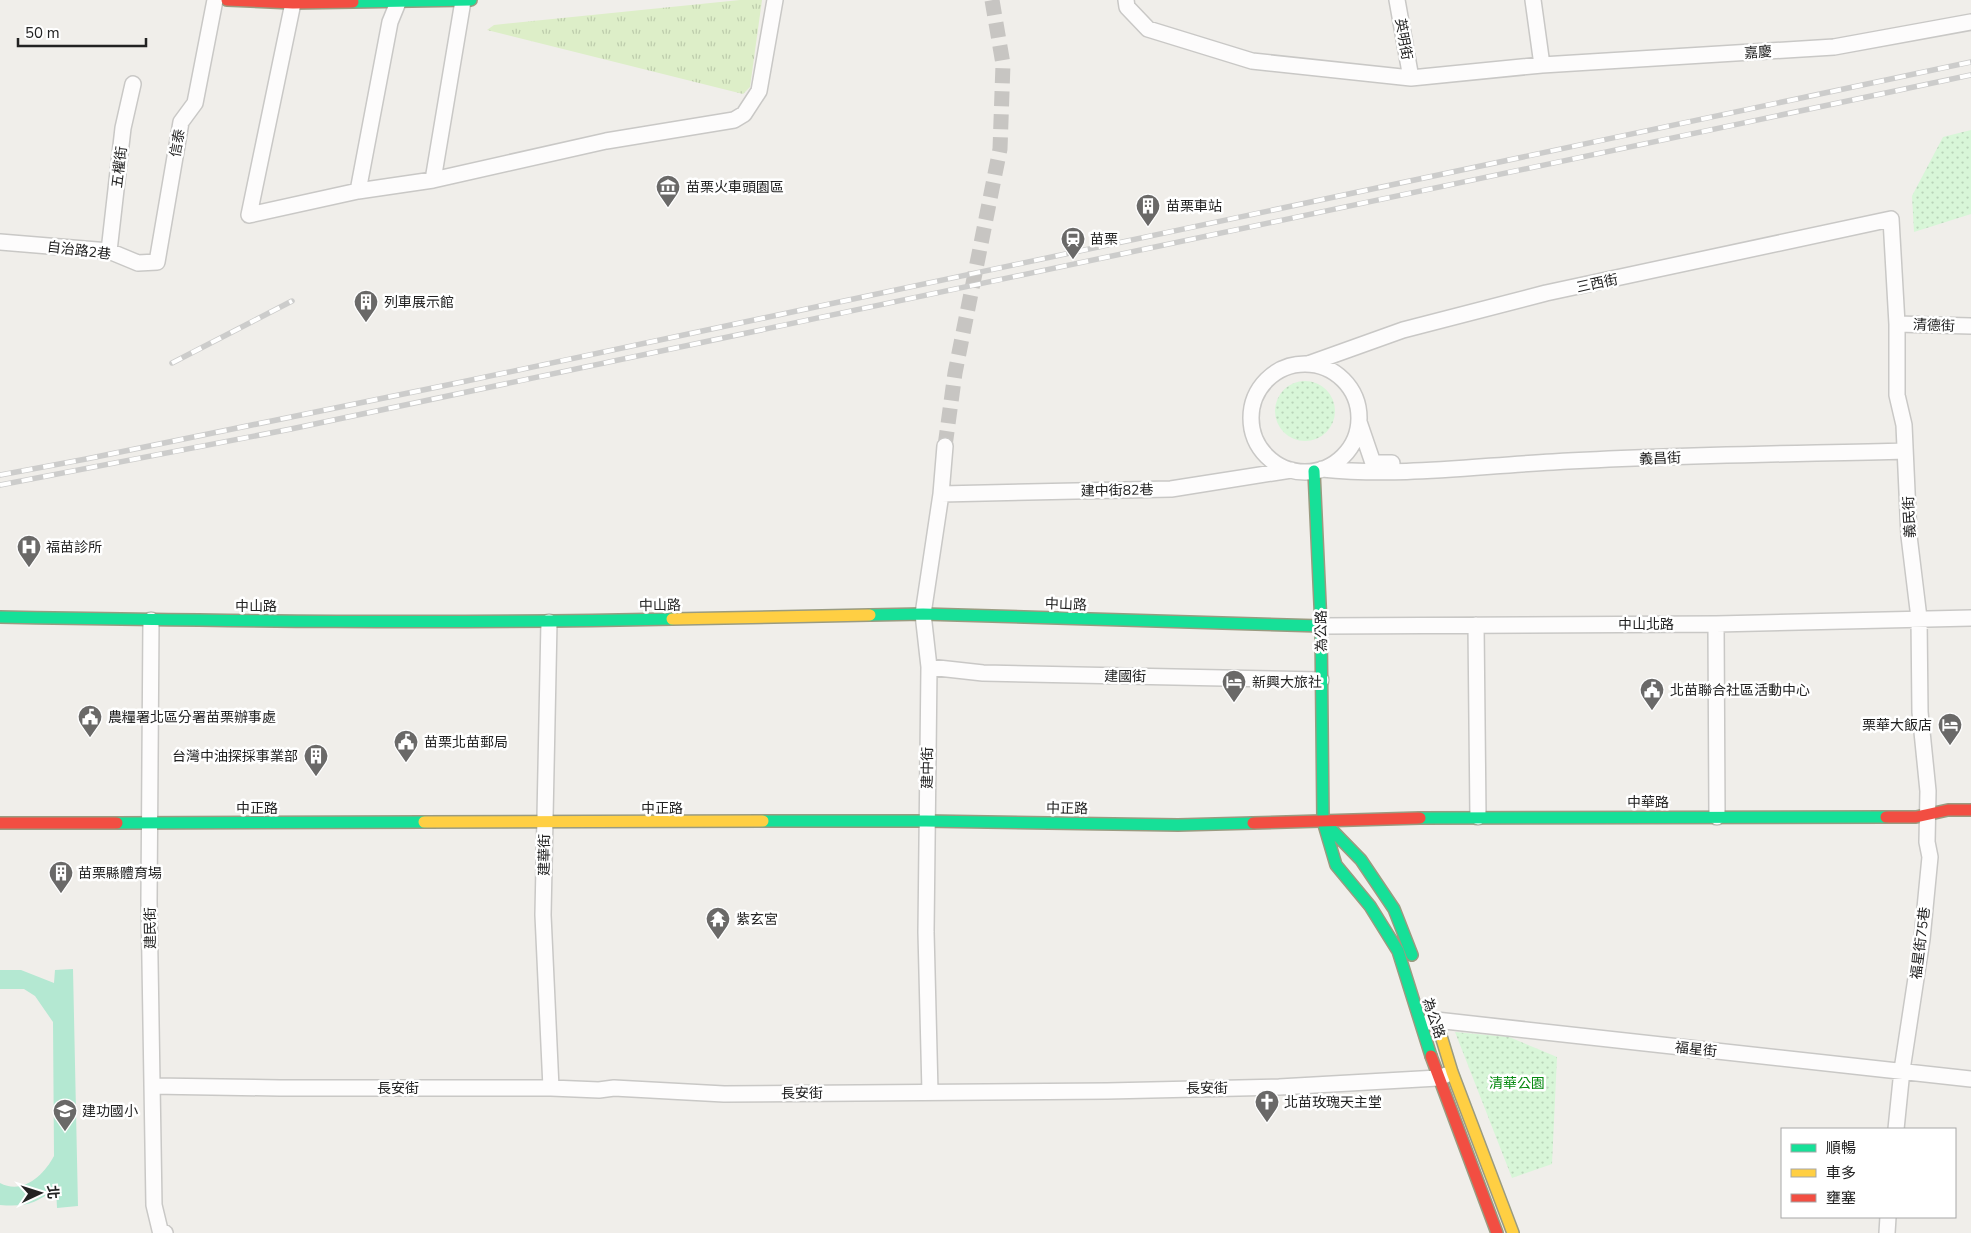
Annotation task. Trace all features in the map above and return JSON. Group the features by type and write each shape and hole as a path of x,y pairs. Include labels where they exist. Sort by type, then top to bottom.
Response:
{"street":[{"name":"信泰","path":"157,262 181,122 195,103 215,0"},
{"path":"227,0 293,3 467,0 433,180"},
{"path":"358,191 390,22 399,0"},
{"path":"293,3 249,215 358,191 433,180 606,141 734,120 744,114 759,91 775,0"},
{"name":"嘉慶","path":"1126,0 1127,7 1148,29 1252,61 1411,78 1542,65 1834,46 1971,22"},
{"name":"英明街","path":"1397,0 1411,78"},
{"path":"1533,0 1542,65"},
{"name":"五權街","path":"109,251 123,128 133,84"},
{"name":"義民街","path":"1891,219 1898,324 1897,395 1904,425 1909,536 1919,618 1920,712 1928,791 1928,815"},
{"name":"三西街","path":"1308,364 1403,330 1546,294 1891,219"},
{"name":"自治路2巷","path":"0,242 109,251 138,263 157,262"},
{"name":"清德街","path":"1898,324 1971,326"},
{"path":"1308,364 1325,367 1339,376 1350,389 1357,405 1358,422 1355,437 1348,451 1336,462 1318,470 1291,470 1275,463 1262,452 1254,437 1251,420 1253,403 1260,388 1273,374 1290,366 1308,364"},
{"path":"1358,422 1374,463 1395,463 1415,471"},
{"name":"建中街","path":"930,1092 926,932 929,666 923,614 941,494 944,446"},
{"name":"義昌街","path":"1318,470 1362,473 1430,471 1552,462 1905,451"},
{"name":"建中街82巷","path":"941,494 1171,489 1291,470"},
{"name":"為公路","path":"1318,470 1323,821 1336,865 1370,906 1398,951 1430,1018 1445,1075 1497,1233"},
{"name":"中山路","path":"0,617 151,620 549,622 923,614 1321,626"},
{"name":"中山北路","path":"1321,626 1716,624 1971,618"},
{"name":"建民街","path":"151,620 149,822 154,1205 160,1230 165,1233"},
{"name":"建華街","path":"549,622 543,915 551,1088"},
{"path":"1716,624 1717,817"},
{"path":"1476,625 1478,817"},
{"name":"建國街","path":"929,666 983,673 1321,680"},
{"name":"中華路","path":"1323,821 1365,818 1478,817 1916,817 1948,810 1971,810"},
{"name":"福星街75巷","path":"1896,1128 1902,1070 1922,939 1930,857 1927,842 1928,815"},
{"name":"中正路","path":"0,824 149,822 544,823 926,821 1178,825 1323,821"},
{"path":"1323,821 1361,860 1394,909 1416,966"},
{"name":"福星街","path":"1430,1018 1971,1079"},
{"name":"為公路","path":"1445,1075 1513,1233"},
{"name":"長安街","path":"152,1086 551,1088 599,1090 614,1088 724,1094 1107,1091 1279,1087 1445,1075"},
{"path":"1887,1233 1888,1218"}],"green space":[{"path":"740,0 762,0 750,87 743,94 487,30 494,25"},
{"path":"1971,130 1971,214 1914,232 1912,196 1943,137"},
{"path":"1299,381 1311,381 1322,386 1330,394 1335,405 1333,423 1322,436 1311,441 1299,441 1288,436 1280,428 1275,417 1275,405 1280,394 1288,386"},
{"path":"73,969 78,1206 57,1208 56,1188 42,1198 30,1203 23,1205 0,1205 0,1183 17,1187 25,1185 45,1170 54,1156 53,1022 35,996 24,989 0,989 0,970 21,970 54,983 55,970"},
{"name":"清華公園","path":"1455,1032 1509,1037 1557,1057 1552,1164 1512,1178"}],"tunnel":[{"path":"945,446 955,373 1000,149 1003,64 992,0"}],"railway":[{"path":"0,475 457,383 1971,62"},
{"path":"0,485 291,429 1971,75"},
{"path":"172,363 292,301"}],"traffic: fast":[{"path":"353,2 471,0"},
{"path":"1314,471 1321,626 1323,821 1336,865 1370,906 1398,951 1431,1056"},
{"path":"870,615 923,614 1321,626"},
{"path":"0,617 336,621 672,619"},
{"path":"1420,818 1886,817"},
{"path":"763,821 926,821 1178,825 1253,823"},
{"path":"117,823 424,822"},
{"path":"1325,823 1361,860 1394,909 1412,955"}],"traffic: slow":[{"path":"672,619 870,615"},
{"path":"424,822 763,821"},
{"path":"1438,1026 1452,1072 1513,1233"}],"traffic: jam":[{"path":"227,0 293,3 353,2"},
{"path":"1886,817 1916,817 1948,810 1971,810"},
{"path":"1253,823 1420,818"},
{"path":"0,823 117,823"},
{"path":"1431,1056 1497,1233"}],"place":[{"name":"苗栗火車頭園區","path":"668,208"},
{"name":"苗栗車站","path":"1148,227"},
{"name":"苗栗","path":"1073,260"},
{"name":"列車展示館","path":"366,323"},
{"name":"福苗診所","path":"29,568"},
{"name":"新興大旅社","path":"1234,703"},
{"name":"北苗聯合社區活動中心","path":"1652,711"},
{"name":"農糧署北區分署苗栗辦事處","path":"90,738"},
{"name":"栗華大飯店","path":"1950,746"},
{"name":"苗栗北苗郵局","path":"406,763"},
{"name":"台灣中油探採事業部","path":"316,777"},
{"name":"苗栗縣體育場","path":"61,894"},
{"name":"紫玄宮","path":"718,940"},
{"name":"北苗玫瑰天主堂","path":"1267,1123"},
{"name":"建功國小","path":"65,1132"}]}
